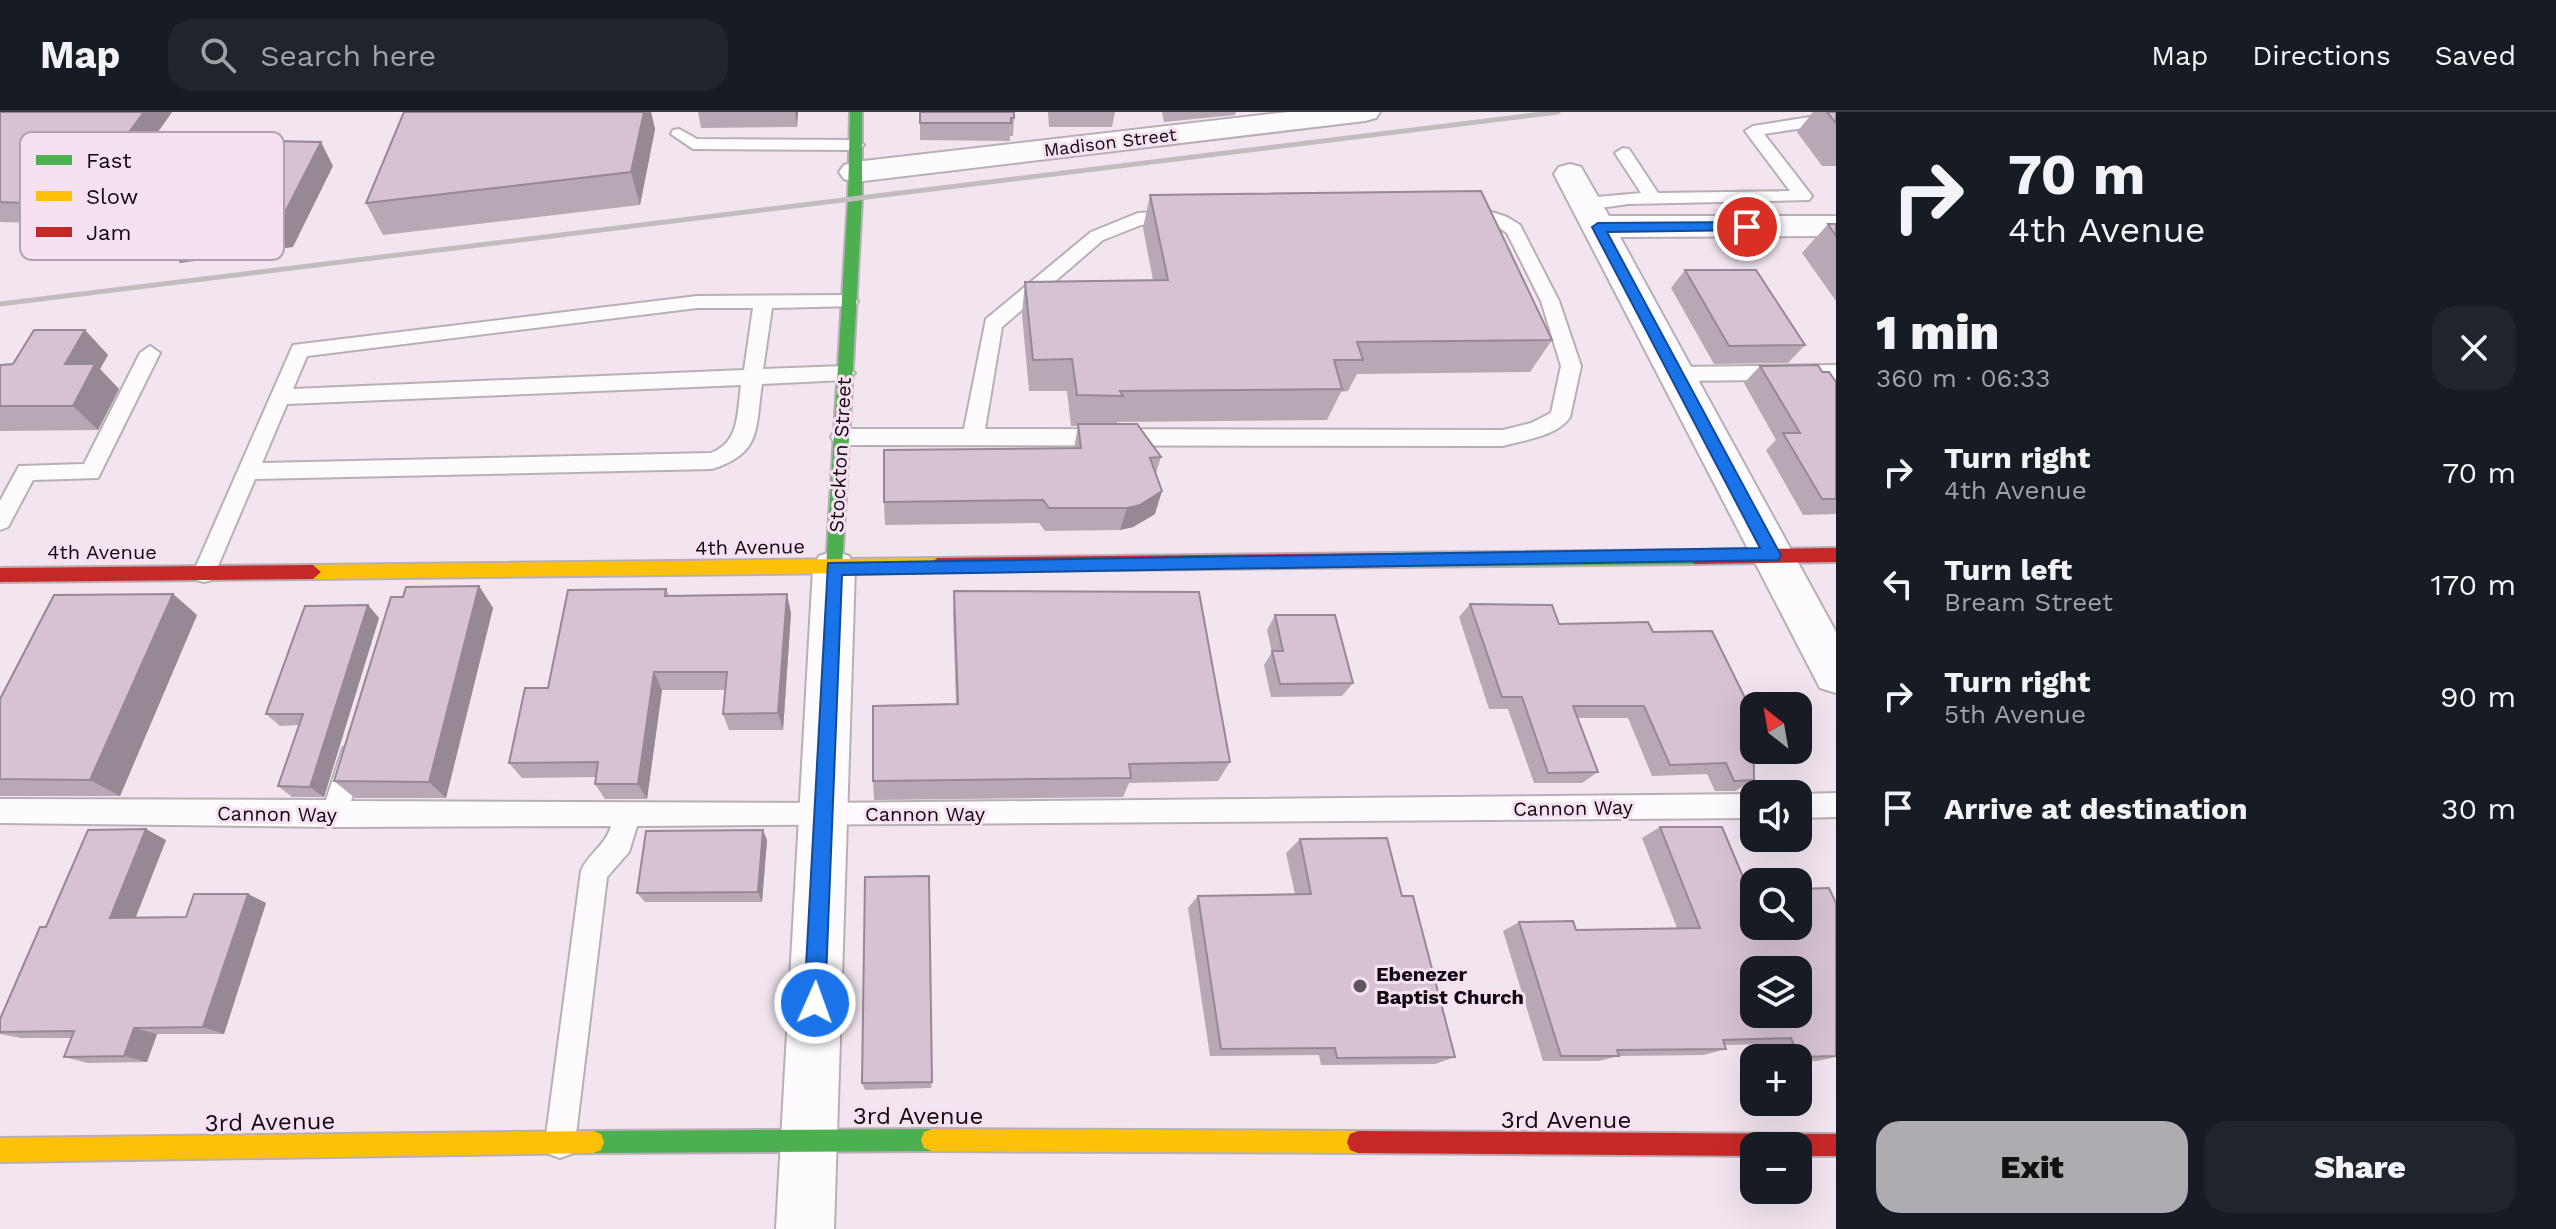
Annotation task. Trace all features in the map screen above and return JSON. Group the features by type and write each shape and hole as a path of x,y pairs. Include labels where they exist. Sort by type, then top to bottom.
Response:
{"street":[{"name":"Stockton Street","path":"805,1229 856,112"},
{"name":"Madison Street","path":"855,158 1365,112"},
{"path":"1585,202 1836,226"},
{"path":"1585,202 1836,674"},
{"name":"4th Avenue","path":"0,575 1836,555"},
{"name":"3rd Avenue","path":"0,1150 808,1139 1836,1145"}],"lane":[{"path":"1585,202 1803,196 1753,131 1810,122 1836,122"},
{"path":"679,134 693,144 855,158"},
{"path":"1623,153 1653,198"},
{"path":"841,437 1503,438 1537,429 1560,417 1571,366 1550,301 1514,229 1487,216 1451,207"},
{"path":"973,437 993,324 1001,316 1097,236 1138,219 1201,216"},
{"path":"248,471 712,461 733,453 744,438 763,301"},
{"path":"204,573 300,350 697,302 849,301"},
{"path":"0,521 27,472 90,472 150,353"},
{"path":"1677,374 1836,372"},
{"path":"280,397 845,373"},
{"path":"399,601 408,572"},
{"path":"334,815 357,739"},
{"path":"1812,806 1836,805"},
{"name":"Cannon Way","path":"0,811 823,815 1740,806"},
{"path":"560,1143 594,871 620,843 627,815"}],"building":[{"path":"0,112 144,112 129,132 20,132 20,203 0,202"},
{"path":"404,112 644,112 631,172 366,203"},
{"path":"920,112 1014,112 1014,118 1011,118 1011,123 920,123"},
{"path":"1827,112 1836,112 1836,123"},
{"path":"284,141 321,142 284,214"},
{"path":"1481,191 1552,340 1357,342 1363,360 1334,360 1342,389 1120,391 1123,396 1077,395 1072,359 1033,360 1025,282 1168,280 1150,195"},
{"path":"1828,224 1836,224 1836,236"},
{"path":"1685,270 1756,270 1805,345 1729,346"},
{"path":"34,330 85,330 65,364 95,364 73,406 0,406 0,365 13,364"},
{"path":"1818,365 1822,372 1829,372 1836,382 1836,499 1822,499 1783,433 1800,433 1760,366"},
{"path":"1078,424 1137,424 1161,457 1150,458 1162,491 1140,505 1127,508 1049,508 1043,500 884,502 884,450 1081,448"},
{"path":"479,586 429,782 334,781 391,597 403,597 406,587"},
{"path":"666,589 665,596 787,594 778,713 723,714 727,672 654,672 638,784 595,784 598,762 509,763 525,688 548,688 568,590"},
{"path":"954,591 1199,592 1230,762 1129,764 1131,778 873,781 873,706 958,704"},
{"path":"173,594 90,780 0,779 0,699 54,595"},
{"path":"1470,604 1552,605 1559,624 1648,622 1653,632 1712,631 1742,692 1740,764 1754,764 1754,780 1734,781 1726,763 1670,765 1644,706 1573,706 1598,772 1548,773 1522,697 1502,697"},
{"path":"368,605 310,787 278,786 303,714 266,714 305,606"},
{"path":"1275,615 1335,615 1353,683 1280,684 1272,651 1283,651"},
{"path":"1660,827 1722,827 1740,870 1740,940 1812,940 1812,889 1829,888 1836,903 1836,1056 1812,1057 1812,1044 1794,1044 1791,1038 1723,1040 1726,1049 1617,1050 1619,1056 1561,1056 1519,922 1573,921 1576,930 1700,928"},
{"path":"146,829 110,918 186,917 194,894 248,894 203,1027 134,1028 124,1056 64,1057 74,1031 0,1032 0,1019 40,927 46,927 88,830"},
{"path":"763,830 758,892 637,893 646,831"},
{"path":"1387,838 1402,896 1413,896 1455,1057 1337,1058 1335,1048 1221,1049 1198,896 1311,894 1300,839"},
{"path":"929,876 932,1082 862,1083 865,877"}],"railway":[{"path":"0,304 1558,112"}],"traffic: fast":[{"path":"834,568 855,199 856,112"},
{"path":"1388,560 1695,557"},
{"path":"593,1142 932,1140"}],"traffic: slow":[{"path":"313,572 937,565"},
{"path":"932,1140 1358,1142"},
{"path":"0,1150 593,1142"}],"traffic: jam":[{"path":"1695,557 1836,555"},
{"path":"937,565 1388,560"},
{"path":"0,575 313,572"},
{"path":"1358,1142 1836,1145"}],"place":[{"name":"Ebenezer Baptist Church","path":"1360,986"}],"route":[{"path":"815,1003 834,568 1772,555 1598,227 1747,227"}]}
